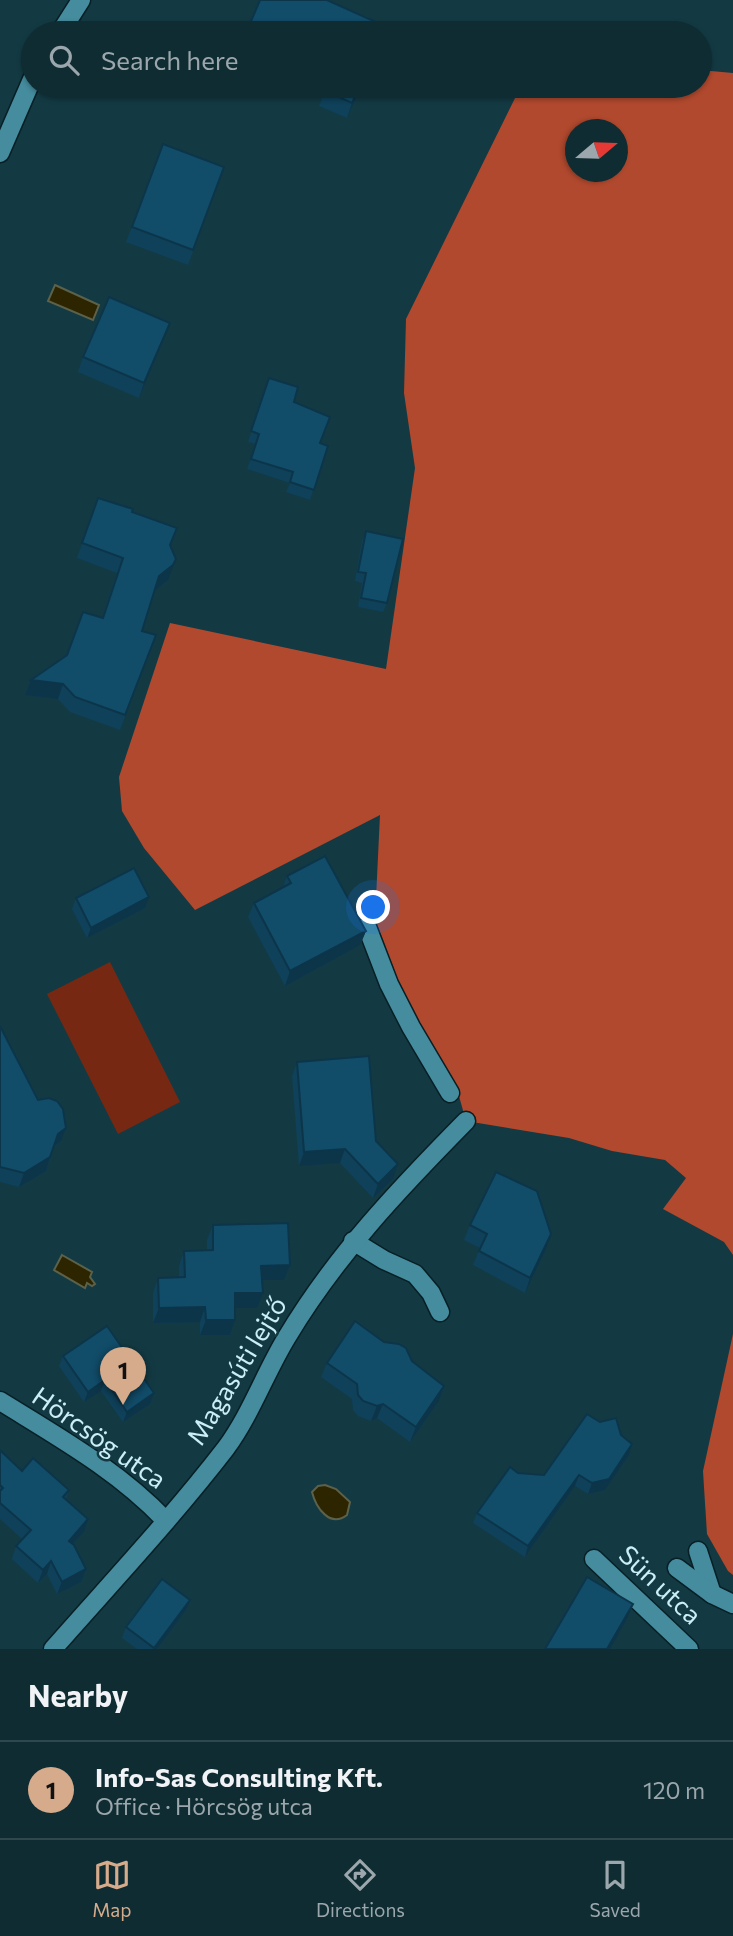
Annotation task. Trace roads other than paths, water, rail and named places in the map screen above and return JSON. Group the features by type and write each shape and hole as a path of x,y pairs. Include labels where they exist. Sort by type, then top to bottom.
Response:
{"street":[{"path":"68,21 81,0"},
{"path":"0,153 24,98"},
{"path":"367,927 389,984 450,1093"},
{"name":"Magasúti lejtő","path":"53,1649 228,1446 286,1338 354,1241 395,1193 466,1121"},
{"path":"354,1241 384,1260 415,1273 431,1293 440,1312"},
{"name":"Hörcsög utca","path":"0,1401 88,1456 143,1496 166,1521"},
{"name":"Sün utca","path":"698,1551 712,1594"},
{"name":"Sün utca","path":"594,1559 689,1649"},
{"name":"Sün utca","path":"677,1568 712,1594 733,1604"}],"place":[{"name":"Info-Sas Consulting Kft.","path":"123,1405"}]}
